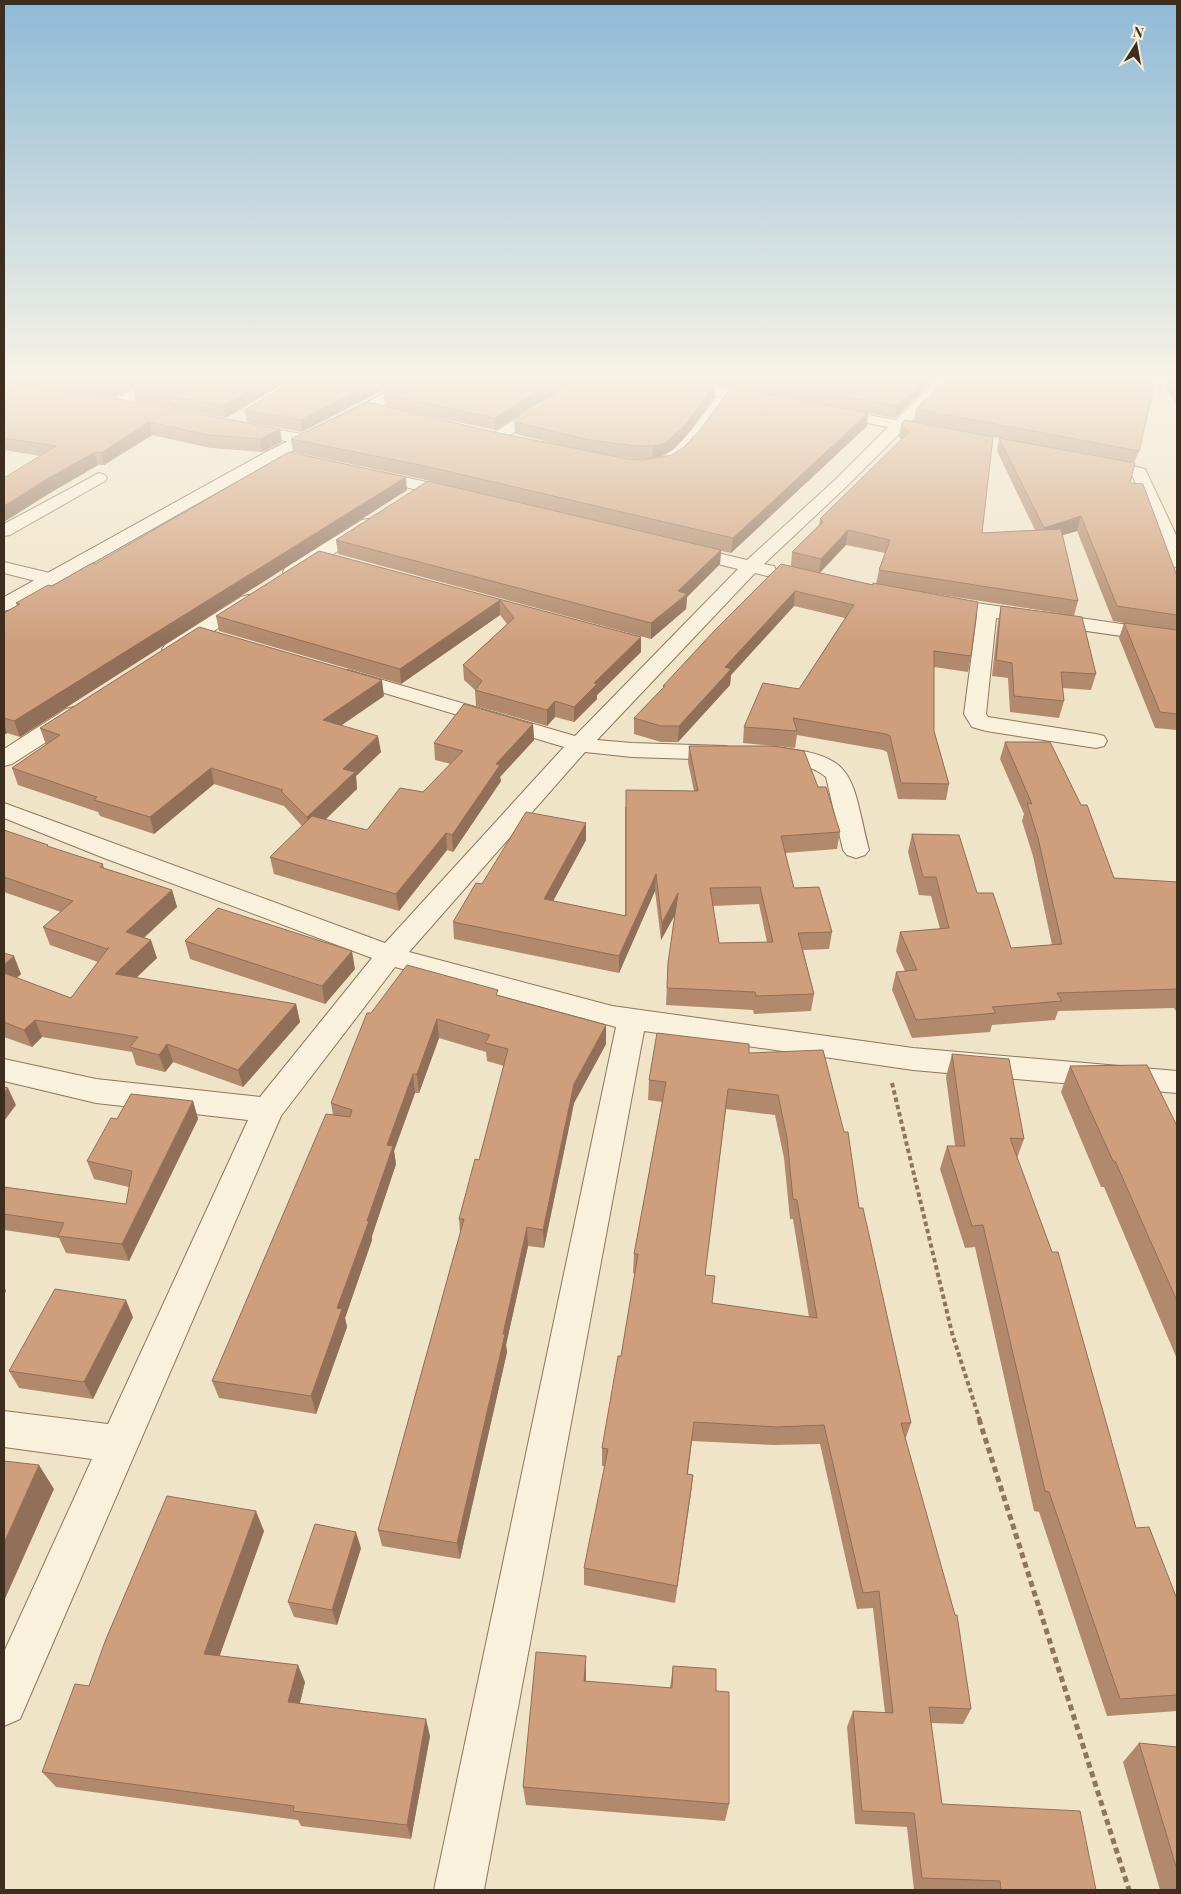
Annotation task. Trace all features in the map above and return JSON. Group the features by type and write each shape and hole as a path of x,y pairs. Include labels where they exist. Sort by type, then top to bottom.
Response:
{"street":[{"path":"4,605 253,465"},
{"path":"646,467 653,465"},
{"path":"4,1703 268,1110 390,954 562,764 582,745 659,649 859,465"},
{"path":"1113,465 1139,472 1168,536 1177,562"},
{"path":"358,473 472,498"},
{"path":"4,531 99,478"},
{"path":"401,503 426,487"},
{"path":"157,659 384,513"},
{"path":"668,546 787,574"},
{"path":"317,556 336,562"},
{"path":"4,567 51,579"},
{"path":"921,601 1177,638"},
{"path":"987,612 978,681 975,714 977,719 986,724 1096,742"},
{"path":"198,633 226,641"},
{"path":"331,671 582,745 632,750 747,753 816,760 835,771 840,780 856,850"},
{"path":"4,759 93,701"},
{"path":"4,810 113,853 412,963 612,1016 886,1056 1177,1082"},
{"path":"459,1890 632,1019"},
{"path":"4,1070 96,1091 268,1110"},
{"path":"4,1429 119,1444"}],"path":[{"path":"886,1056 952,1334 1129,1890"}],"building":[{"path":"24,465 71,465 4,506 4,478"},
{"path":"266,465 352,465 406,477 14,721 4,718 4,613 20,604 16,603 48,585 52,586 92,563 95,564"},
{"path":"422,465 811,465 733,538"},
{"path":"875,465 990,465 982,533 1061,529 1078,601 879,570 890,540 848,530 821,559 792,552 823,522 820,519"},
{"path":"1013,465 1134,465 1130,483 1143,484 1177,576 1177,615 1117,606 1081,516 1044,528"},
{"path":"428,481 721,550 678,591 687,594 651,623 336,540"},
{"path":"319,551 641,637 594,683 597,684 574,707 555,701 547,710 475,690 482,681 463,665 514,618 500,600 400,669 216,616"},
{"path":"781,564 873,585 873,583 978,602 971,656 934,651 934,731 949,784 901,783 890,736 886,734 793,718 797,731 744,727 763,683 799,689 854,605 795,591 725,667 731,669 679,726 661,726 634,718 716,629"},
{"path":"1001,606 1082,617 1096,674 1061,672 1064,701 1014,696 1012,663 996,660"},
{"path":"1124,623 1177,630 1177,714 1160,712"},
{"path":"199,627 382,680 323,720 378,736 343,769 355,772 307,817 281,791 283,790 211,768 150,817 94,800 97,797 12,768 60,735 40,728"},
{"path":"464,704 533,724 496,764 500,765 452,835 446,833 396,894 270,857 312,816 367,830 400,788 423,792 463,751 434,743"},
{"path":"1005,742 1050,742 1081,805 1087,805 1114,878 1177,882 1177,989 1057,993 1062,1001 992,1007 996,1013 916,1020 896,972 917,970 900,932 949,928 936,877 923,877 912,834 959,835 977,893 993,893 1011,948 1062,944 1038,838 1027,803 1032,804"},
{"path":"689,746 773,746 804,751 818,787 826,787 840,832 781,836 794,888 819,887 832,932 798,933 814,994 756,996 755,992 667,988 668,963 678,893 662,923 656,874 619,956 453,922 476,883 482,884 526,812 586,823 544,899 626,916 626,790 698,791","holes":["760,887 773,942 719,943 710,888"]},
{"path":"4,830 103,864 100,867 172,890 126,932 151,940 115,974 296,1004 238,1070 167,1044 159,1055 130,1047 138,1037 35,1020 24,1030 4,1022 4,973 71,998 109,947 107,949 43,927 73,901 4,877"},
{"path":"218,908 352,951 322,986 185,941"},
{"path":"4,953 14,956 4,965"},
{"path":"407,965 498,990 496,995 606,1025 574,1084 543,1230 527,1227 503,1334 505,1334 457,1543 378,1530 464,1219 459,1219 475,1159 479,1160 508,1049 485,1043 490,1035 437,1019 417,1074 413,1074 387,1145 393,1146 367,1221 369,1221 337,1308 342,1309 311,1396 212,1381 326,1114 350,1117 352,1110 331,1103 367,1013 371,1013"},
{"path":"657,1033 749,1044 749,1053 823,1050 844,1132 848,1132 859,1208 863,1208 911,1423 901,1423 955,1615 957,1615 971,1709 929,1707 942,1804 1080,1811 1096,1890 1001,1890 1000,1881 922,1878 914,1813 862,1811 853,1711 893,1713 879,1591 863,1593 824,1425 777,1427 694,1422 687,1474 693,1475 677,1586 584,1568 608,1449 602,1448 618,1356 621,1356 638,1254 634,1254 666,1082 649,1080","holes":["728,1089 778,1095 787,1138 793,1199 797,1200 817,1318 712,1303 715,1276 705,1275"]},
{"path":"952,1054 1009,1059 1024,1139 1010,1138 1052,1252 1058,1252 1136,1528 1149,1527 1177,1599 1177,1695 1120,1699 1049,1492 1045,1491 983,1225 972,1226 947,1146 965,1146"},
{"path":"1147,1065 1177,1126 1177,1301 1115,1161 1113,1161 1070,1066"},
{"path":"131,1094 193,1101 122,1244 58,1236 64,1223 4,1214 4,1187 126,1204 132,1171 87,1161 111,1118 117,1119"},
{"path":"55,1289 126,1300 84,1382 9,1371"},
{"path":"4,1461 39,1465 4,1543"},
{"path":"167,1496 256,1511 204,1654 298,1665 288,1702 426,1719 407,1825 293,1811 294,1806 42,1772 75,1684 89,1686 106,1639"},
{"path":"315,1524 356,1532 332,1610 288,1602"},
{"path":"536,1652 586,1656 584,1681 672,1688 673,1666 716,1669 716,1691 729,1692 729,1804 523,1787"},
{"path":"1139,1743 1177,1747 1177,1870"}]}
